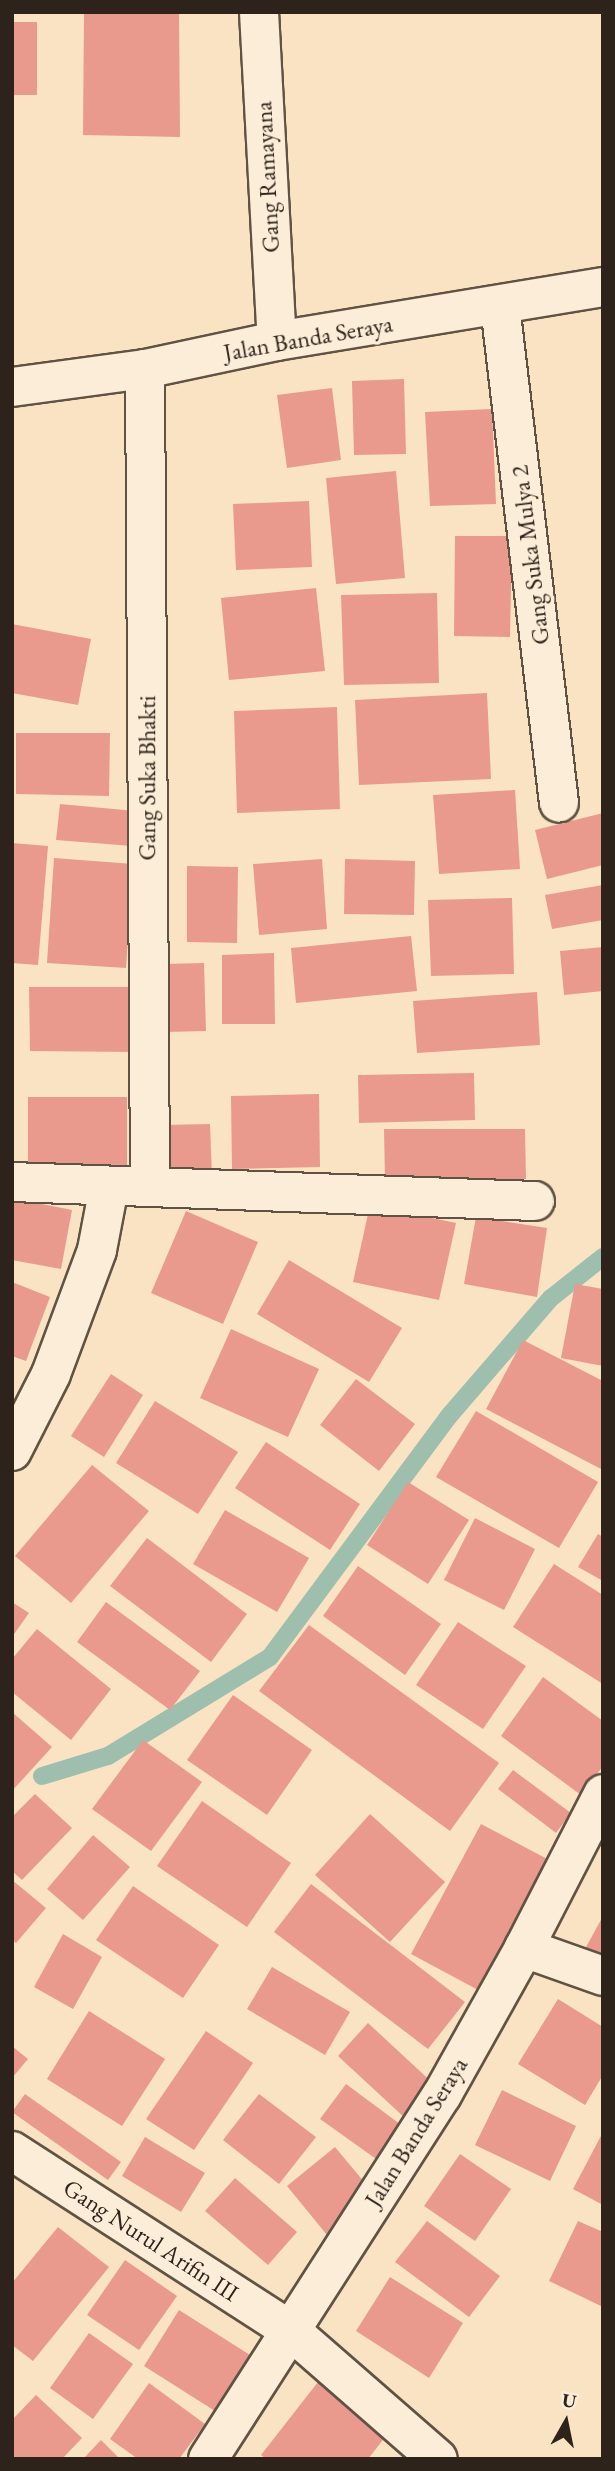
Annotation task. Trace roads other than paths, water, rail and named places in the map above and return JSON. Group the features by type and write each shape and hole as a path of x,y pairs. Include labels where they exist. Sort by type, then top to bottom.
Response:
{"street":[{"name":"Gang Ramayana","path":"259,12 277,341"},
{"name":"Jalan Banda Seraya","path":"12,387 145,369 277,341 603,287"},
{"name":"Gang Suka Mulya 2","path":"500,306 559,803"},
{"name":"Gang Suka Bhakti","path":"145,369 150,1187"},
{"path":"12,1182 536,1201"},
{"path":"12,1451 51,1374 97,1250 108,1187"},
{"name":"Jalan Banda Seraya","path":"208,2459 442,2095 524,1948 603,1794"},
{"path":"524,1948 603,1976"},
{"name":"Gang Nurul Arifin III","path":"12,2151 290,2330 438,2459"}],"waterway":[{"path":"42,1776 108,1756 270,1657 449,1416 551,1298 603,1257"}]}
